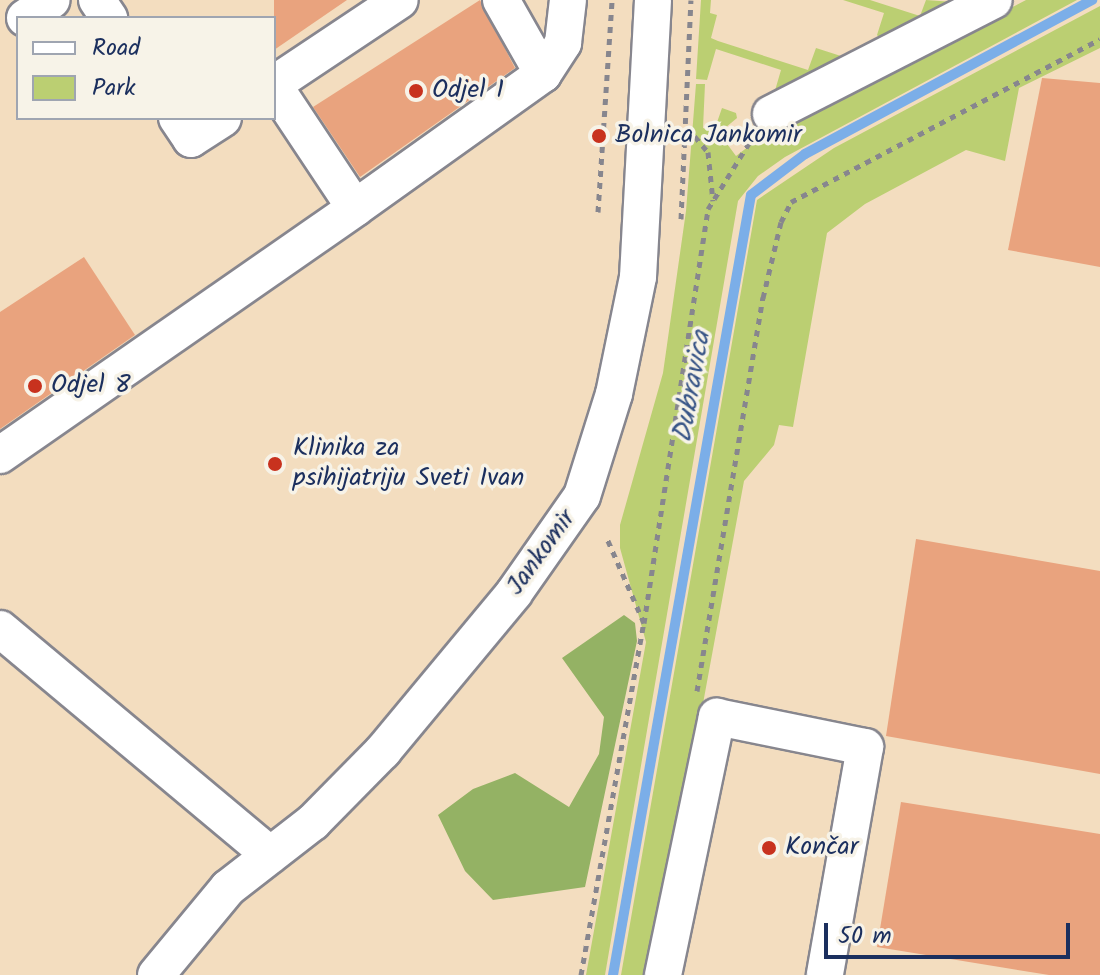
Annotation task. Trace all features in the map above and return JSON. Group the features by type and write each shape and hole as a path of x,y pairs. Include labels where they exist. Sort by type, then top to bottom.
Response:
{"street":[{"path":"28,16 52,0"},
{"path":"276,84 400,0"},
{"path":"501,0 543,74"},
{"path":"0,455 543,74 563,43 568,0"},
{"name":"Jankomir","path":"156,975 228,888 313,822 383,751 514,593 582,496 614,394 638,277 653,0"},
{"path":"771,114 994,0"},
{"path":"276,88 355,208"},
{"path":"178,120 191,139 220,120"},
{"path":"0,629 270,855"},
{"path":"663,975 706,711 865,747 825,975"}],"path":[{"path":"598,212 612,0"},
{"path":"681,219 691,0"},
{"path":"706,711 763,298 781,222 791,202 1100,39"},
{"path":"581,975 644,623 708,209 732,166 771,114"},
{"path":"686,127 708,152 713,202"},
{"path":"606,536 644,623"}],"green space":[{"path":"701,0 711,0 710,13 717,15 711,38 718,41 808,70 816,48 844,57 774,94 781,70 716,49 707,80 696,79"},
{"path":"843,0 870,0 920,16 926,0 953,2 881,40 877,35 884,13"},
{"path":"1026,0 1077,0 785,157 758,176 738,201 605,975 586,975 646,642 620,548 620,525 663,373 686,211 696,84 705,84 703,128 714,131 722,108 736,113 737,118 719,133 736,156 757,140"},
{"path":"1100,6 1100,48 1019,88 1005,161 966,150 865,204 827,233 793,427 779,425 774,445 744,481 653,975 621,975 757,200 834,148"},
{"path":"624,615 635,623 637,641 585,887 493,900 465,871 438,815 473,789 515,773 569,807 599,754 604,717 562,658"}],"building":[{"path":"274,0 347,0 276,49"},
{"name":"Odjel 1","path":"480,0 515,68 360,177 313,107"},
{"path":"1042,78 1100,83 1100,267 1008,250"},
{"name":"Odjel 8","path":"84,257 135,335 0,429 0,312"},
{"path":"916,539 1100,571 1100,774 886,736"},
{"path":"901,802 1100,834 1100,975 1049,975 877,947"}],"waterway":[{"name":"Dubravica","path":"613,975 751,195 805,154 1092,0"}],"place":[{"name":"Odjel 1","path":"416,91"},
{"name":"Bolnica Jankomir","path":"599,136"},
{"name":"Odjel 8","path":"35,386"},
{"name":"Klinika za psihijatriju Sveti Ivan","path":"275,464"},
{"name":"Končar","path":"769,848"}]}
